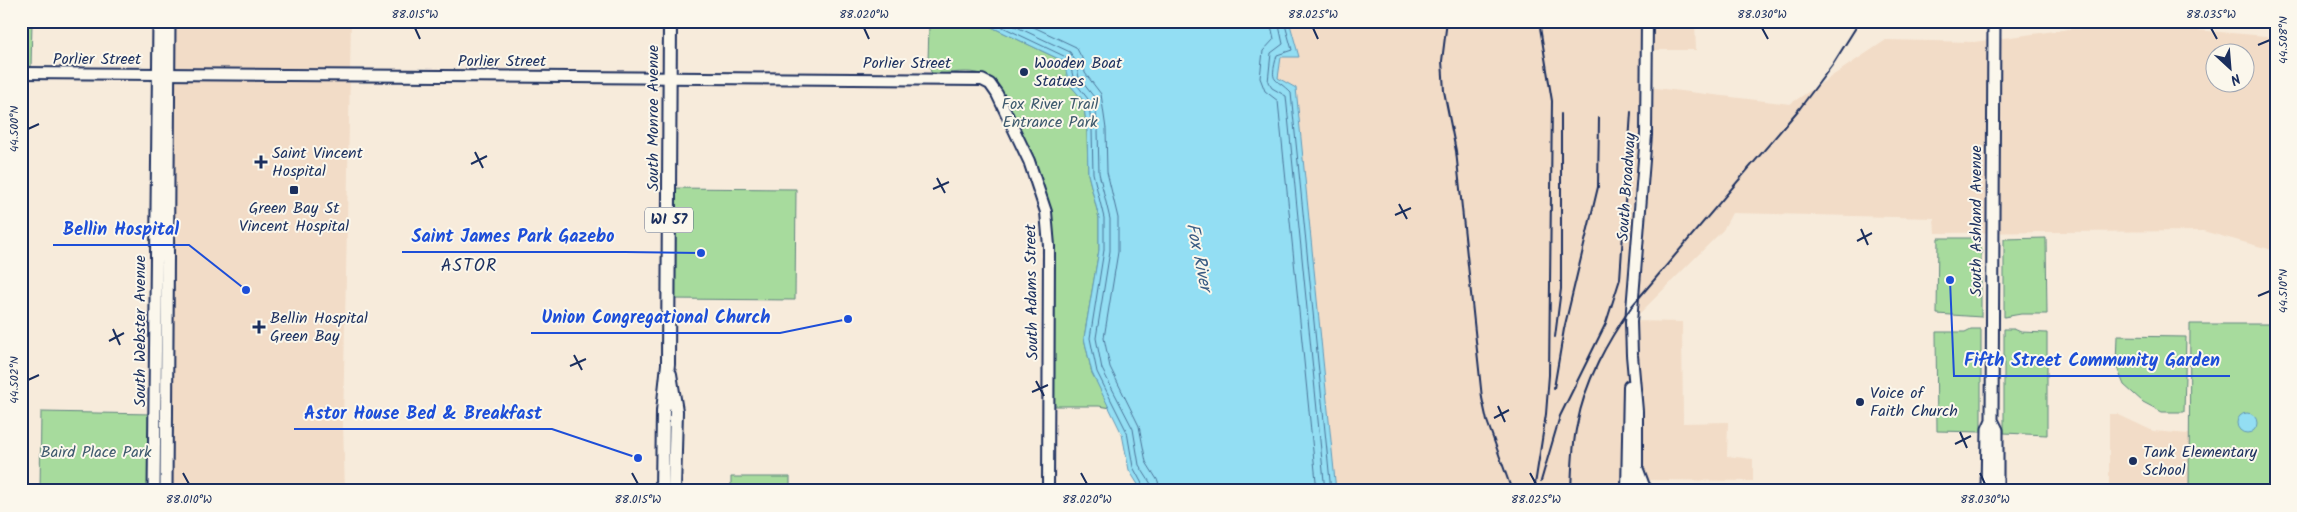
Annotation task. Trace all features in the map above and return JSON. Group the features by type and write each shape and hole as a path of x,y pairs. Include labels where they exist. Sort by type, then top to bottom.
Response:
{"main road":[{"name":"South Webster Avenue","path":"159,21 164,74 166,491"},
{"name":"South Webster Avenue","path":"154,491 164,74 169,21"},
{"name":"South Monroe Avenue","path":"662,491 663,411 668,364 670,21"},
{"name":"South Ashland Avenue","path":"1986,491 1988,429 1992,420 1994,22"},
{"name":"South Monroe Avenue","path":"668,364 676,411 674,491"},
{"name":"South Ashland Avenue","path":"1992,420 1997,430 1998,491"},
{"path":"1637,470 1642,486 1647,491"}],"street":[{"name":"South Broadway","path":"1637,491 1637,411 1632,355 1633,292 1646,135 1647,21"},
{"name":"Porlier Street","path":"21,74 670,76 982,80"},
{"name":"South Adams Street","path":"982,80 990,84 997,94 1020,140 1046,212 1049,246 1048,491"},
{"name":"South Broadway","path":"1627,491 1629,373 1632,355"}],"shaded area":[{"path":"100,21 351,21 343,424 345,491 172,491 174,26 100,26"},
{"path":"1289,21 1647,21 1647,25 1695,24 1696,50 1647,50 1647,87 1790,104 1886,40 1974,42 2069,29 2173,28 2266,36 2276,39 2276,251 2203,231 1935,233 1934,218 1732,213 1723,230 1632,321 1682,322 1683,423 1728,422 1727,456 1753,459 1753,481 1644,480 1631,491 1336,491 1296,88 1278,78 1281,57 1299,57"},
{"path":"2109,414 2117,414 2153,431 2189,434 2189,491 2109,491"}],"green space":[{"path":"21,21 32,21 31,68 21,68"},
{"name":"Fox River Trail Entrance Park","path":"914,21 979,21 1063,61 1102,63 1070,85 1083,100 1087,130 1088,174 1099,218 1099,250 1084,338 1092,373 1111,408 1099,406 1054,406 1054,243 1052,225 1040,176 1021,129 998,85 990,78 977,73 963,72 934,75 931,72 928,61 929,25 919,25"},
{"path":"669,188 796,189 795,300 668,299"},
{"path":"1938,238 1981,238 1981,317 1937,314"},
{"path":"2046,238 2047,314 2021,314 2004,317 2004,239"},
{"path":"2190,324 2276,324 2276,491 2189,491"},
{"path":"1971,329 1981,329 1981,432 1937,431 1936,332 1965,332"},
{"path":"2004,329 2047,333 2047,435 2004,433"},
{"path":"2117,336 2186,337 2184,412 2162,412 2143,402 2124,385 2116,365"},
{"name":"Baird Place Park","path":"41,412 152,414 151,491 40,491"},
{"path":"731,477 790,477 790,491 678,491 678,487 731,488"}],"water":[{"name":"Fox River","path":"979,21 1289,21 1299,57 1281,57 1278,78 1296,88 1336,491 1142,491 1129,470 1122,434 1092,373 1084,338 1099,250 1099,218 1088,174 1087,130 1083,100 1070,85 1063,61"},
{"path":"2247,413 2254,416 2257,423 2254,430 2247,433 2240,430 2237,423 2240,416"}],"railway":[{"path":"1447,21 1442,61 1444,91 1456,151 1482,398 1487,421 1512,491"},
{"path":"1534,491 1546,414 1549,375 1552,101 1539,21"},
{"path":"1571,491 1575,433 1585,393 1598,363 1614,334 1632,306 1800,108 1833,64 1860,21"},
{"path":"1541,481 1560,416 1606,323 1620,279 1631,112"},
{"path":"1555,337 1561,289 1561,114"},
{"path":"1554,388 1564,329 1598,187 1599,118"}],"place":[{"name":"Wooden Boat Statues","path":"1024,72"},
{"name":"Saint Vincent Hospital","path":"261,162"},
{"name":"Green Bay St Vincent Hospital","path":"294,190"},
{"name":"Saint James Park Gazebo","path":"701,253"},
{"name":"Fifth Street Community Garden","path":"1950,280"},
{"name":"Bellin Hospital","path":"246,290"},
{"name":"Union Congregational Church","path":"848,319"},
{"name":"Bellin Hospital Green Bay","path":"259,327"},
{"name":"Voice of Faith Church","path":"1860,402"},
{"name":"Astor House Bed & Breakfast","path":"638,458"},
{"name":"Tank Elementary School","path":"2133,461"}],"district":[{"name":"ASTOR","path":"469,266"}]}
